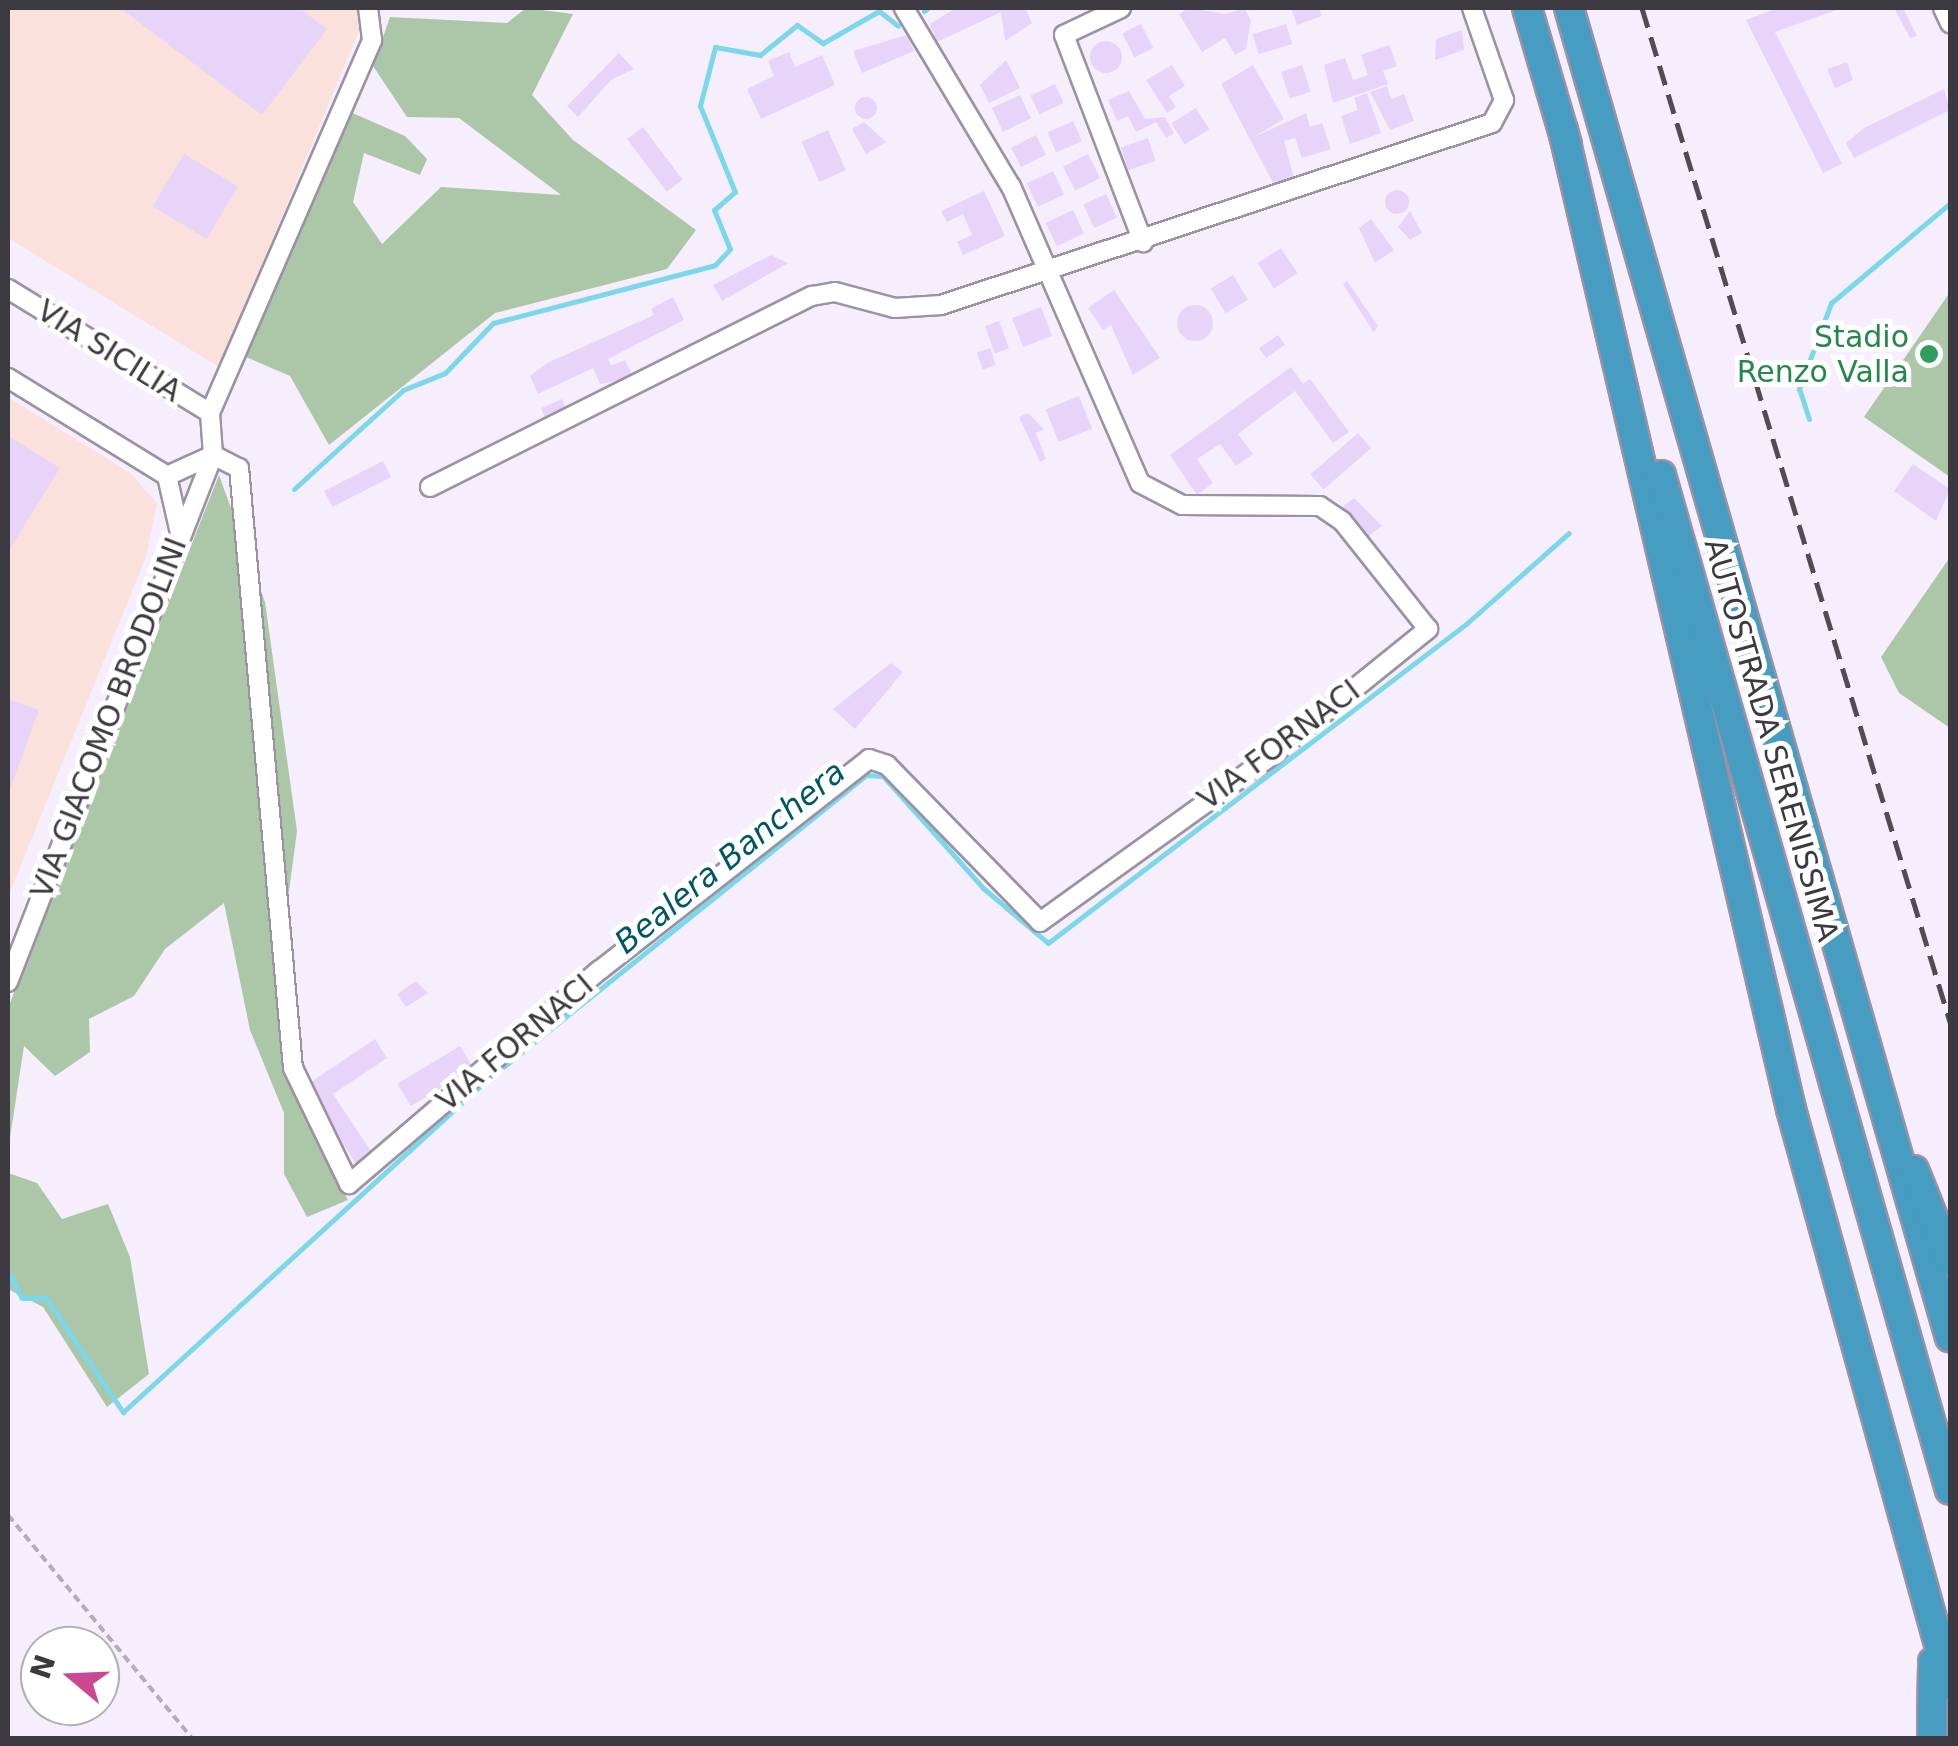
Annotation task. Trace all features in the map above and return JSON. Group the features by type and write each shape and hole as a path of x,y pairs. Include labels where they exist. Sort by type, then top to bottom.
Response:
{"highway":[{"name":"AUTOSTRADA SERENISSIMA","path":"1526,8 1950,1490"},
{"name":"AUTOSTRADA SERENISSIMA","path":"1569,8 1950,1338"},
{"path":"1563,130 1790,1108 1930,1636 1932,1738"},
{"path":"1890,1128 1935,1206 1950,1260"},
{"path":"1888,1476 1950,1684"}],"street":[{"path":"167,476 213,455 210,413 366,57 368,8"},
{"path":"904,8 1011,187 1053,274"},
{"path":"1121,8 1064,34 1142,242"},
{"path":"430,487 812,296 835,292 920,308 1053,274 1492,123 1504,100 1472,8"},
{"path":"1943,8 1950,23"},
{"name":"VIA FORNACI","path":"213,455 239,468 292,1068 350,1184 600,970 869,758 887,765 1040,922 1272,755 1428,629 1342,521 1320,506 1182,505 1140,483 1053,274"},
{"name":"VIA SICILIA","path":"8,289 210,413"},
{"path":"8,378 167,476 180,534"},
{"name":"VIA GIACOMO BRODOLINI","path":"8,982 213,455"}],"path":[{"path":"8,1516 192,1738"}],"shaded area":[{"path":"8,8 358,8 360,29 219,367 8,238"},
{"path":"8,397 130,473 157,503 146,557 8,897"}],"green space":[{"path":"526,8 573,14 532,95 573,140 696,230 667,269 495,313 329,445 290,376 246,357 348,111 405,136 427,159 420,175 364,153 353,202 382,244 441,187 561,195 459,118 407,117 373,66 390,17 507,23"},
{"name":"Stadio Renzo Valla","path":"1950,292 1950,477 1864,417"},
{"path":"219,475 265,602 297,831 276,989 283,1074 348,1200 307,1217 284,1174 284,1113 250,1030 224,903 165,949 134,996 89,1019 90,1052 55,1076 24,1046 8,1151 8,1008"},
{"path":"1950,557 1950,728 1899,693 1881,657"},
{"path":"8,1173 37,1183 62,1219 108,1204 130,1257 149,1374 107,1407 43,1307 8,1289"}],"building":[{"path":"120,8 299,8 327,29 262,115"},
{"path":"956,8 1025,8 1032,23 1005,41 1001,12 937,42 930,24"},
{"path":"1189,8 1226,14 1244,8 1251,20 1246,49 1235,55 1225,38 1202,52 1179,14"},
{"path":"1291,8 1319,8 1322,16 1297,25"},
{"path":"1777,8 1842,8 1775,32 1842,164 1823,173 1746,20"},
{"path":"1894,8 1903,8 1917,36 1910,38"},
{"path":"1141,24 1153,48 1135,58 1122,34"},
{"path":"1286,24 1292,44 1259,54 1253,34"},
{"path":"1462,30 1464,50 1435,60 1436,39"},
{"path":"907,35 914,51 862,73 853,51"},
{"path":"1106,41 1117,46 1122,57 1117,68 1106,73 1095,68 1090,57 1095,46"},
{"path":"1389,45 1397,66 1383,71 1388,84 1333,103 1324,65 1345,58 1353,80 1368,75 1361,55"},
{"path":"789,52 795,67 822,55 835,85 761,119 747,89 774,76 768,61"},
{"path":"619,53 634,69 611,80 578,117 567,106"},
{"path":"1006,60 1020,88 989,103 980,85"},
{"path":"1847,62 1853,80 1835,88 1827,69"},
{"path":"1172,65 1185,86 1169,96 1176,107 1167,113 1146,80"},
{"path":"1253,65 1284,119 1252,138 1306,113 1310,127 1322,123 1331,149 1302,158 1295,138 1284,141 1294,178 1274,185 1221,84"},
{"path":"1302,65 1311,92 1290,98 1281,72"},
{"path":"1055,84 1064,103 1039,114 1031,95"},
{"path":"1387,86 1391,99 1404,94 1414,121 1390,130 1370,92"},
{"path":"1944,89 1950,110 1854,158 1846,143 1864,128"},
{"path":"1129,91 1145,119 1165,117 1174,133 1166,138 1156,122 1136,132 1128,116 1117,121 1108,100"},
{"path":"1367,93 1381,133 1350,144 1341,116 1358,110 1354,98"},
{"path":"1020,95 1031,119 1003,132 992,108"},
{"path":"866,97 874,100 874,116 866,119 858,116 855,108 858,100"},
{"path":"1196,108 1209,129 1185,145 1171,123"},
{"path":"1073,121 1082,141 1056,152 1047,132"},
{"path":"864,122 886,142 866,154 852,129"},
{"path":"643,127 683,180 667,192 627,139"},
{"path":"828,130 846,170 819,182 802,142"},
{"path":"1036,135 1046,155 1021,167 1011,148"},
{"path":"1148,138 1156,161 1128,170 1121,147"},
{"path":"184,154 238,186 207,239 153,206"},
{"path":"1088,154 1100,178 1075,191 1063,167"},
{"path":"1053,171 1064,195 1038,207 1027,183"},
{"path":"1397,190 1406,193 1406,211 1397,214 1388,211 1385,202 1388,193"},
{"path":"984,191 1005,236 963,255 957,242 972,235 963,214 947,222 941,211"},
{"path":"1106,194 1117,218 1094,228 1083,205"},
{"path":"1073,210 1084,234 1057,246 1046,223"},
{"path":"1410,211 1422,233 1410,240 1398,227"},
{"path":"1371,219 1394,250 1375,263 1359,228"},
{"path":"1281,248 1297,273 1274,288 1258,263"},
{"path":"771,255 788,263 722,301 713,285"},
{"path":"1233,275 1248,300 1226,313 1211,288"},
{"path":"1347,281 1378,326 1374,333 1343,284"},
{"path":"1114,290 1160,358 1133,375 1111,325 1103,330 1088,308"},
{"path":"673,297 684,320 608,359 611,366 625,360 634,378 600,384 593,368 538,394 530,376 547,363 654,315 651,309"},
{"path":"1195,305 1208,310 1213,323 1208,336 1195,341 1182,336 1177,323 1182,310"},
{"path":"1041,307 1052,336 1023,347 1012,318"},
{"path":"999,321 1009,348 995,353 985,326"},
{"path":"1278,335 1285,345 1266,358 1259,348"},
{"path":"990,348 996,365 983,370 977,353"},
{"path":"1291,367 1303,384 1310,379 1349,432 1333,443 1295,391 1238,434 1253,454 1236,466 1220,444 1197,459 1213,483 1197,495 1170,455"},
{"path":"1079,396 1092,428 1059,442 1046,409"},
{"path":"562,399 567,410 546,419 541,408"},
{"path":"1028,413 1044,429 1036,433 1046,459 1040,462 1019,417"},
{"path":"1358,433 1371,448 1324,489 1310,474"},
{"path":"8,436 60,468 8,552"},
{"path":"383,461 391,477 332,507 324,491"},
{"path":"1913,464 1950,489 1936,521 1894,491"},
{"path":"1354,498 1382,526 1365,539 1341,508"},
{"path":"891,663 903,672 855,729 833,709"},
{"path":"8,699 39,710 8,795"},
{"path":"416,981 428,993 406,1007 397,994"},
{"path":"375,1039 387,1058 333,1094 373,1154 357,1165 305,1086"},
{"path":"460,1046 473,1068 411,1106 397,1084"}],"waterway":[{"path":"924,11 928,8"},
{"path":"294,489 403,390 445,373 493,323 715,265 730,249 714,210 735,192 700,106 715,47 760,55 797,25 823,43 879,11 898,26"},
{"name":"Bealera Banchera","path":"1809,419 1799,389 1831,303 1950,203"},
{"name":"Bealera Banchera","path":"8,1271 22,1298 46,1298 123,1412 482,1084 866,775 883,776 983,888 1048,943 1466,624 1569,533"}],"railway":[{"path":"1642,8 1950,1022"}],"place":[{"name":"Stadio Renzo Valla","path":"1929,354"}]}
